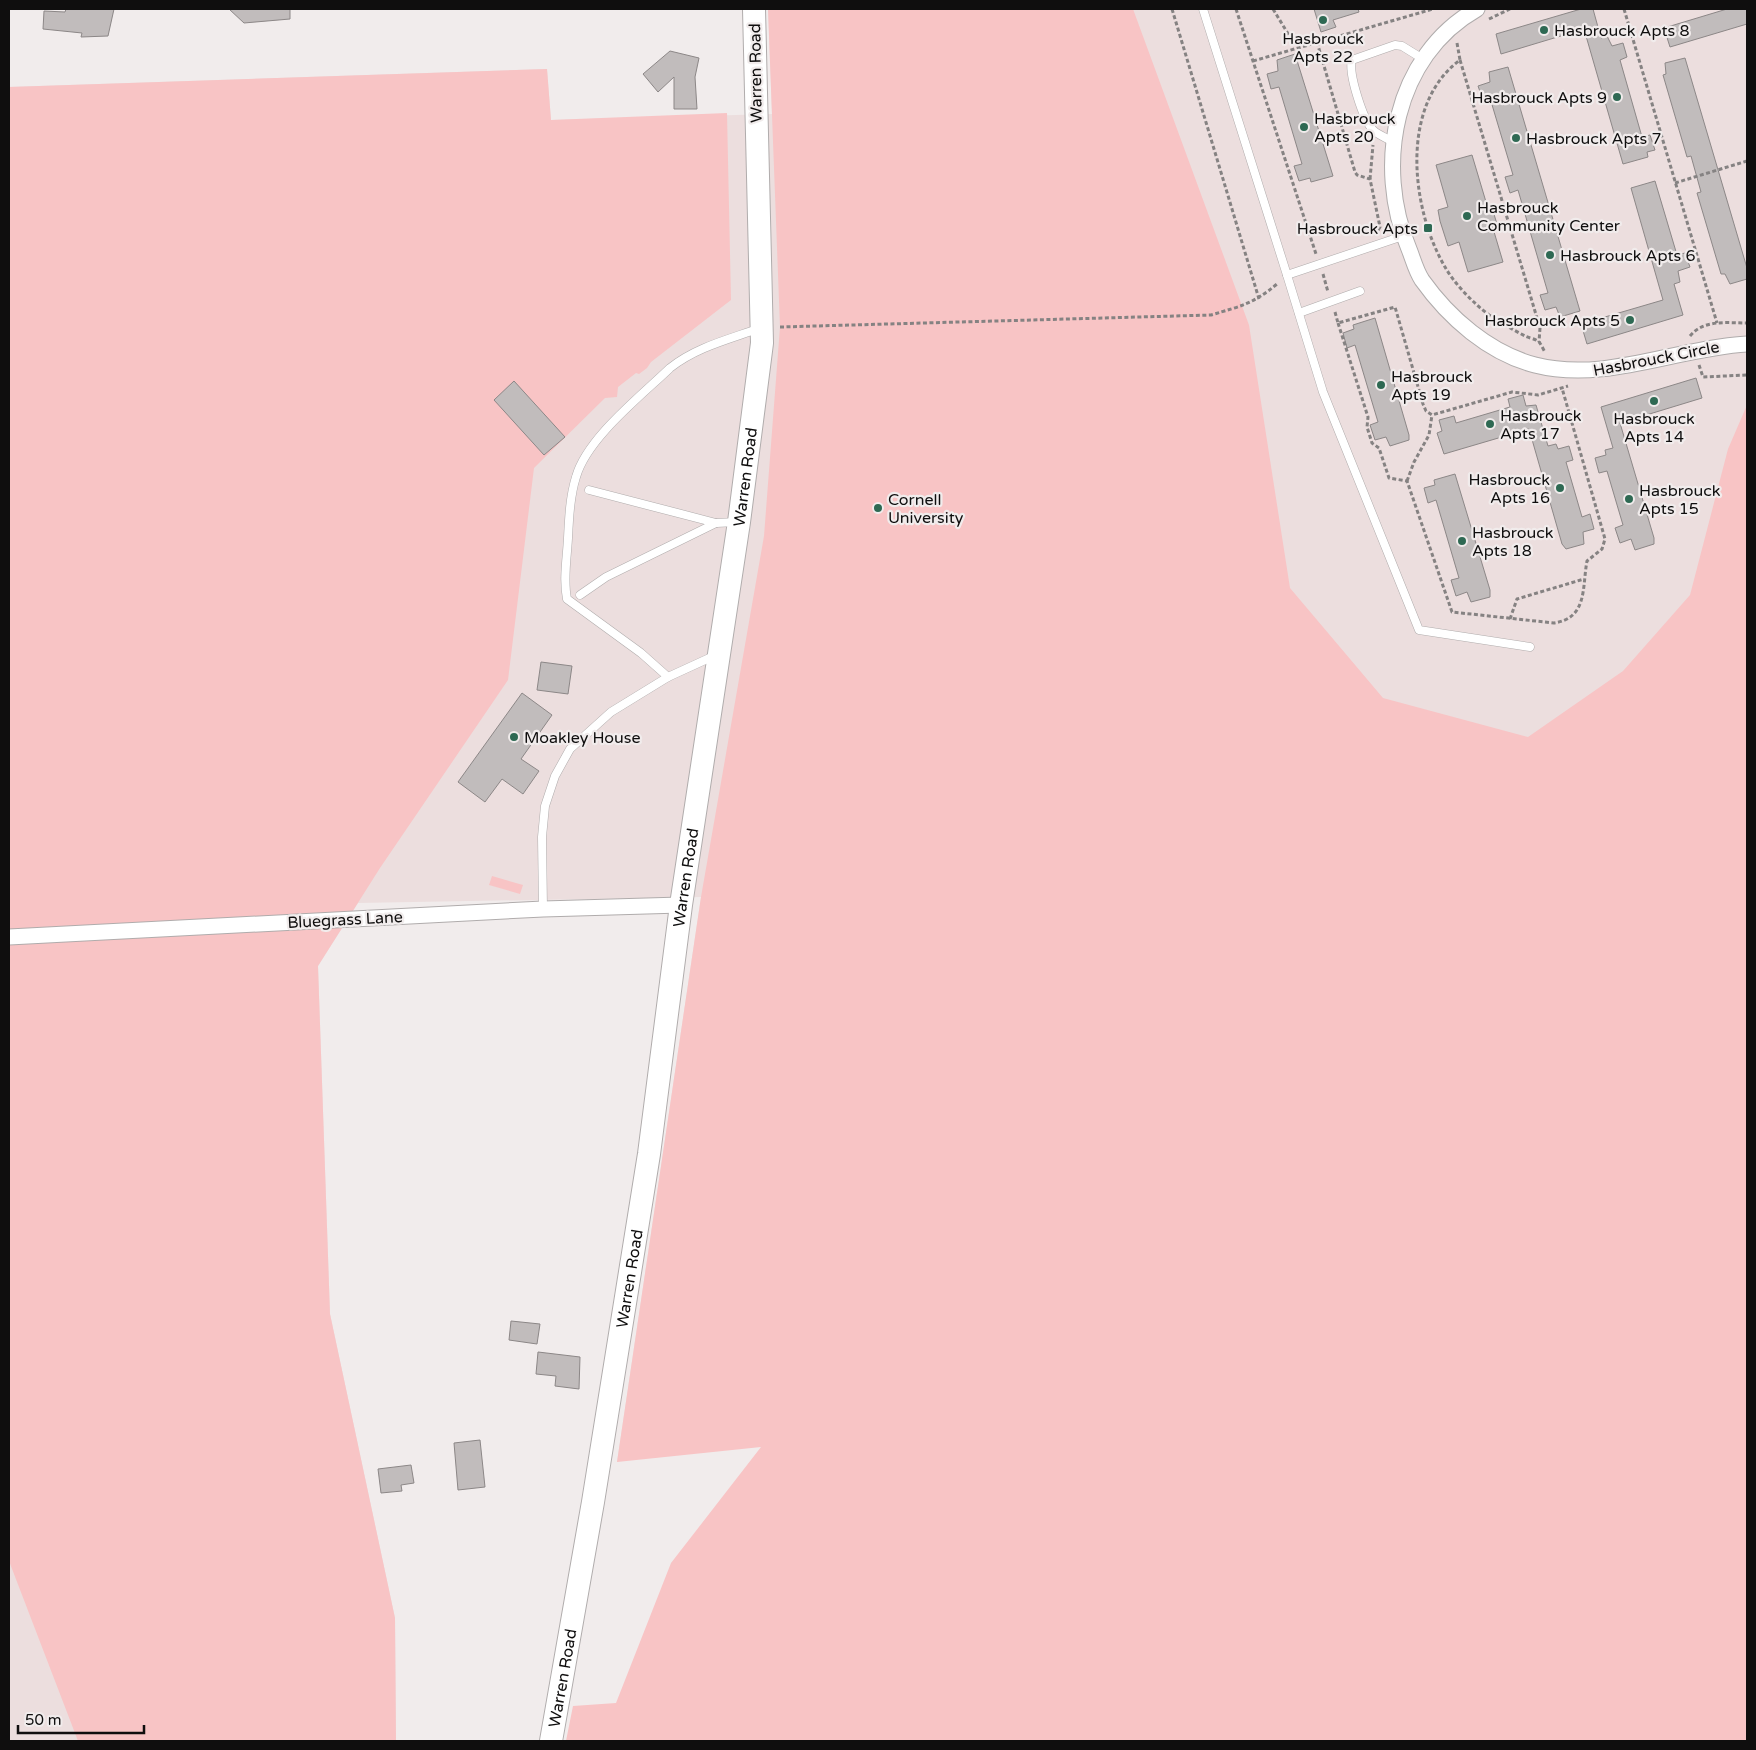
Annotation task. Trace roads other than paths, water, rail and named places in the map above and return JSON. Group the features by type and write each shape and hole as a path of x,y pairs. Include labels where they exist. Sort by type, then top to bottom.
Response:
{"street":[{"name":"Warren Road","path":"551,1741 593,1502 647,1164 681,905 739,522 762,343 754,9"},
{"name":"Hasbrouck Circle","path":"1481,15 1466,15 1438,41 1416,70 1401,105 1393,142 1392,187 1403,236 1421,279 1456,320 1486,343 1506,354 1534,365 1587,372 1605,370 1681,352 1722,345 1747,344"},
{"name":"Bluegrass Lane","path":"9,937 543,909 681,905"}],"lane":[{"path":"1202,9 1323,392 1419,630 1530,647"},
{"path":"1393,142 1374,131 1366,122 1350,70 1352,60 1394,45 1402,46 1424,59"},
{"path":"1287,275 1403,236"},
{"path":"1299,313 1360,291"},
{"path":"668,677 641,653 567,599 565,583 576,475 587,452 601,435 670,368 682,359 704,348 762,327"},
{"path":"590,490 716,524 739,522"},
{"path":"580,595 606,577 716,524"},
{"path":"543,909 542,837 545,806 555,776 570,749 611,712 668,677 720,653"}],"place":[{"name":"Hasbrouck Apts 22","path":"1323,20"},
{"name":"Hasbrouck Apts 8","path":"1544,30"},
{"name":"Hasbrouck Apts 9","path":"1617,97"},
{"name":"Hasbrouck Apts 20","path":"1304,127"},
{"name":"Hasbrouck Apts 7","path":"1516,138"},
{"name":"Hasbrouck Community Center","path":"1467,216"},
{"name":"Hasbrouck Apts","path":"1428,228"},
{"name":"Hasbrouck Apts 6","path":"1550,255"},
{"name":"Hasbrouck Apts 5","path":"1630,320"},
{"name":"Hasbrouck Apts 19","path":"1381,385"},
{"name":"Hasbrouck Apts 14","path":"1654,401"},
{"name":"Hasbrouck Apts 17","path":"1490,424"},
{"name":"Hasbrouck Apts 16","path":"1560,488"},
{"name":"Hasbrouck Apts 15","path":"1629,499"},
{"name":"Cornell University","path":"878,508"},
{"name":"Hasbrouck Apts 18","path":"1462,541"},
{"name":"Moakley House","path":"514,737"}]}
